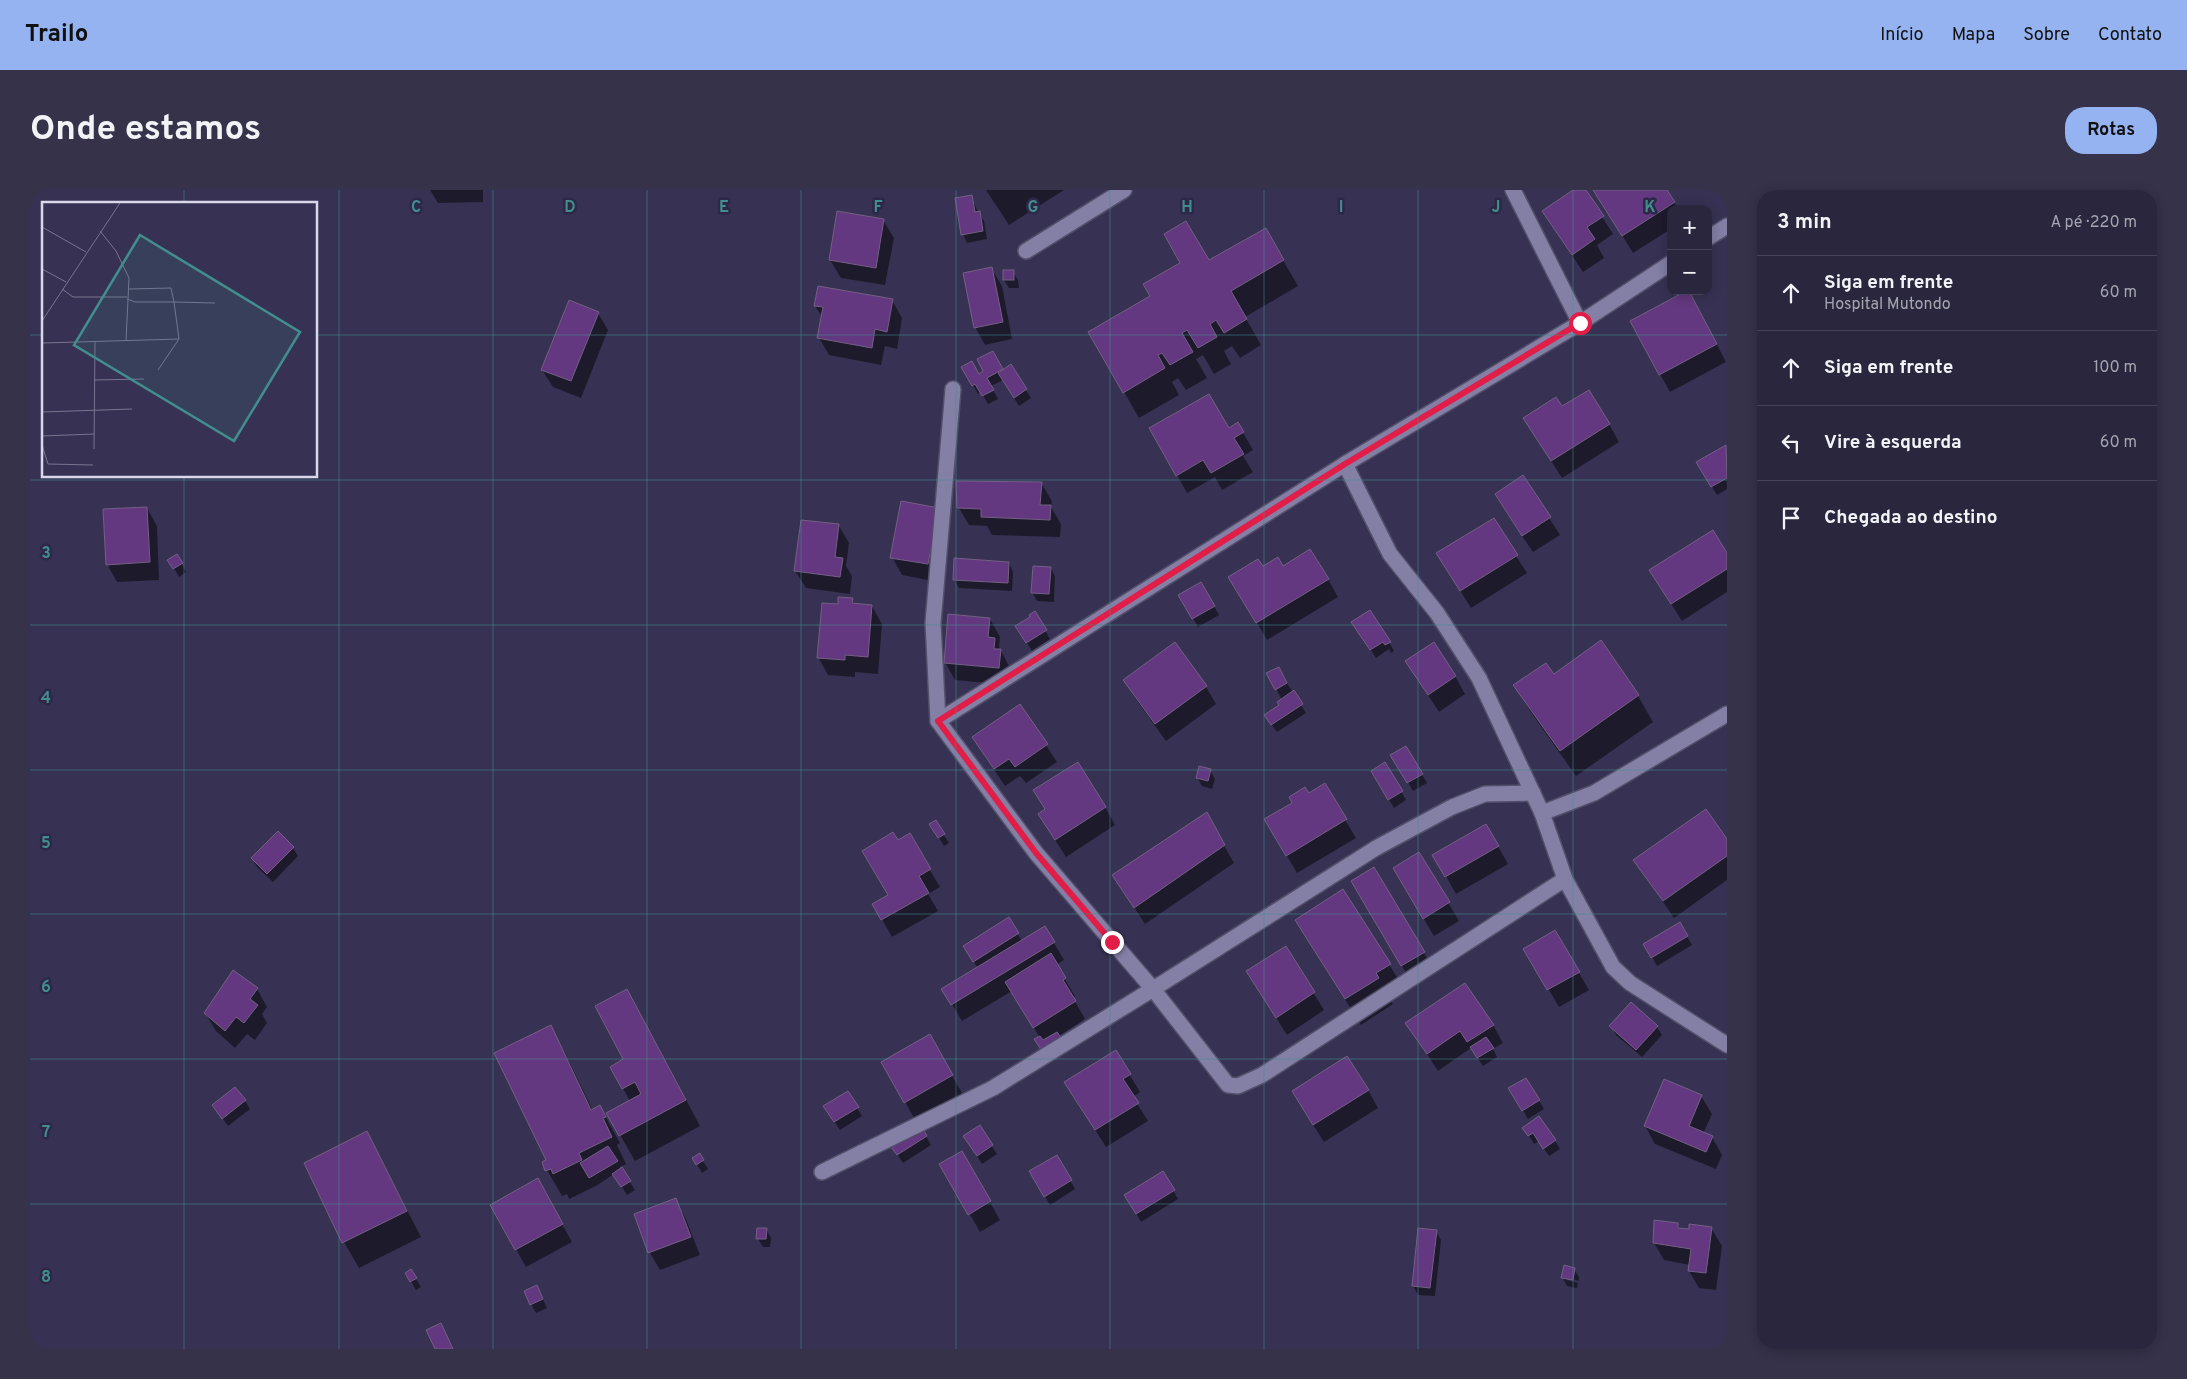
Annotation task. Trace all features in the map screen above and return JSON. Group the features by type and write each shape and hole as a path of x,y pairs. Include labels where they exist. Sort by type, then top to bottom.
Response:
{"street":[{"path":"1026,250 1124,190"},
{"path":"1513,190 1580,323"},
{"path":"1712,235 1727,226"},
{"path":"938,721 1345,464 1580,323 1667,266"},
{"path":"953,389 933,623 938,721 1036,853 1153,989 1228,1085 1238,1086 1262,1075 1565,879"},
{"path":"1345,464 1390,554 1437,613 1478,678 1542,812 1565,879 1613,967 1630,983 1727,1045"},
{"path":"1542,812 1594,793 1727,714"},
{"path":"822,1172 992,1088 1376,848 1452,807 1485,794 1533,794"}],"building":[{"path":"1573,190 1586,190 1604,216 1587,227 1595,239 1572,255 1542,211"},
{"path":"1593,190 1667,190 1675,202 1667,205 1667,207 1622,236"},
{"path":"972,195 975,212 980,211 983,231 961,235 955,198"},
{"path":"837,211 884,219 876,268 829,260"},
{"path":"1186,221 1209,260 1266,228 1284,260 1231,291 1247,319 1224,333 1216,320 1210,324 1217,337 1198,348 1187,330 1182,333 1193,352 1170,365 1162,353 1158,355 1165,368 1123,393 1088,332 1150,296 1143,284 1180,263 1164,234"},
{"path":"992,267 1003,322 974,328 963,273"},
{"path":"1003,270 1014,270 1014,280 1003,280"},
{"path":"818,286 893,299 887,332 875,329 872,348 817,338 823,307 814,306"},
{"path":"1679,295 1691,295 1717,344 1659,375 1630,321"},
{"path":"569,300 599,312 571,381 541,370"},
{"path":"993,351 1003,369 987,378 994,390 982,396 975,384 972,386 961,367 972,361 979,374 983,371 977,359"},
{"path":"1011,364 1027,389 1014,398 998,373"},
{"path":"1589,390 1610,424 1551,461 1523,418 1556,397 1562,406"},
{"path":"1209,394 1229,428 1238,422 1244,432 1234,438 1244,454 1211,473 1203,460 1176,476 1149,428"},
{"path":"1726,445 1727,478 1711,487 1696,462"},
{"path":"1523,475 1551,517 1522,536 1495,494"},
{"path":"956,481 1042,482 1040,505 1051,505 1050,520 981,517 981,509 957,508"},
{"path":"901,501 939,508 928,564 890,558"},
{"path":"147,507 150,562 106,565 103,509"},
{"path":"1494,518 1518,555 1460,591 1436,553"},
{"path":"801,520 839,524 835,557 843,558 840,577 794,571"},
{"path":"1713,530 1727,553 1727,569 1671,604 1649,570"},
{"path":"1310,549 1329,579 1256,623 1228,577 1258,559 1263,566 1278,557 1283,566"},
{"path":"177,554 183,563 173,569 167,560"},
{"path":"954,558 1009,562 1008,583 953,580"},
{"path":"1033,566 1051,567 1049,594 1031,593"},
{"path":"1201,582 1215,606 1192,619 1178,595"},
{"path":"838,597 853,598 852,603 872,605 868,657 845,655 845,660 817,658 822,603 838,604"},
{"path":"1370,610 1391,642 1385,645 1383,642 1370,650 1351,622"},
{"path":"1035,611 1047,630 1026,643 1015,626 1030,617 1029,615"},
{"path":"948,614 990,618 988,637 995,638 994,649 1001,649 999,668 944,663"},
{"path":"1601,640 1639,695 1560,751 1513,685 1546,663 1554,674"},
{"path":"1175,642 1207,686 1155,724 1123,680"},
{"path":"1434,642 1456,676 1428,695 1405,661"},
{"path":"1279,667 1287,683 1275,690 1266,673"},
{"path":"1294,690 1303,704 1271,725 1264,715 1279,705 1277,702"},
{"path":"1020,704 1048,744 1015,767 1009,759 994,769 972,737"},
{"path":"1406,746 1423,774 1407,783 1390,755"},
{"path":"1078,762 1106,807 1055,840 1038,814 1045,809 1033,790"},
{"path":"1385,762 1403,791 1388,800 1371,771"},
{"path":"1199,766 1211,769 1208,781 1196,778"},
{"path":"1325,783 1347,819 1286,856 1264,819 1292,803 1289,797 1305,787 1309,793"},
{"path":"1706,809 1727,839 1727,856 1663,901 1633,860"},
{"path":"1207,812 1225,845 1134,908 1112,875"},
{"path":"936,820 945,834 938,838 929,824"},
{"path":"1486,824 1499,846 1445,877 1432,855"},
{"path":"278,831 294,847 267,874 251,858"},
{"path":"893,832 898,840 910,833 931,869 919,876 929,893 881,920 872,904 888,895 862,851"},
{"path":"1419,852 1450,902 1423,919 1393,868"},
{"path":"1374,867 1425,952 1401,966 1351,881"},
{"path":"1343,889 1391,964 1376,973 1379,978 1345,999 1295,920"},
{"path":"1009,917 1019,933 973,962 963,946"},
{"path":"1680,922 1688,936 1651,958 1643,944"},
{"path":"1045,926 1055,942 951,1005 941,989"},
{"path":"1555,930 1580,972 1547,990 1523,949"},
{"path":"1286,946 1315,992 1276,1018 1246,971"},
{"path":"1051,953 1066,978 1063,980 1076,1001 1033,1028 1005,982"},
{"path":"233,970 258,988 250,999 258,1005 244,1023 236,1017 225,1031 204,1013"},
{"path":"1465,983 1494,1025 1467,1042 1460,1031 1427,1054 1405,1023"},
{"path":"627,989 686,1100 619,1136 606,1113 641,1094 635,1082 622,1089 610,1067 623,1059 595,1006"},
{"path":"1631,1002 1658,1026 1636,1050 1609,1026"},
{"path":"551,1025 591,1110 600,1105 606,1117 603,1118 612,1137 579,1153 582,1160 553,1174 551,1169 545,1171 542,1162 546,1160 494,1053"},
{"path":"1057,1032 1062,1039 1042,1051 1034,1039 1040,1036 1043,1040"},
{"path":"930,1034 953,1075 904,1103 881,1062"},
{"path":"1486,1037 1494,1048 1477,1058 1470,1047"},
{"path":"1116,1050 1131,1074 1123,1079 1139,1103 1095,1130 1064,1082"},
{"path":"1347,1056 1369,1090 1313,1125 1292,1091"},
{"path":"1526,1078 1540,1100 1522,1111 1508,1088"},
{"path":"1664,1079 1702,1095 1689,1126 1713,1136 1706,1152 1644,1126"},
{"path":"235,1087 246,1100 222,1119 212,1105"},
{"path":"848,1091 859,1107 834,1122 823,1106"},
{"path":"1539,1116 1556,1140 1543,1149 1533,1133 1528,1136 1522,1128"},
{"path":"980,1125 993,1145 977,1156 963,1136"},
{"path":"922,1127 927,1136 897,1155 891,1147"},
{"path":"367,1131 407,1211 342,1243 304,1163"},
{"path":"608,1146 618,1161 589,1178 580,1163"},
{"path":"962,1151 991,1201 968,1215 939,1164"},
{"path":"700,1153 704,1160 696,1165 692,1158"},
{"path":"1057,1155 1072,1180 1044,1197 1029,1171"},
{"path":"622,1167 631,1181 621,1187 612,1174"},
{"path":"1163,1171 1175,1190 1136,1214 1124,1195"},
{"path":"538,1178 563,1224 515,1250 490,1205"},
{"path":"676,1198 691,1237 648,1253 634,1214"},
{"path":"1654,1220 1678,1223 1678,1228 1689,1229 1689,1224 1712,1227 1706,1273 1688,1271 1691,1249 1653,1243"},
{"path":"757,1228 767,1228 766,1239 756,1239"},
{"path":"1418,1228 1437,1230 1430,1288 1412,1286"},
{"path":"1564,1265 1575,1268 1573,1280 1561,1278"},
{"path":"411,1269 417,1278 410,1282 405,1273"},
{"path":"537,1285 543,1299 530,1305 524,1291"},
{"path":"441,1323 453,1349 435,1349 426,1330"}],"route":[{"path":"1112,942 1036,853 938,721 1345,464 1580,323"}]}
